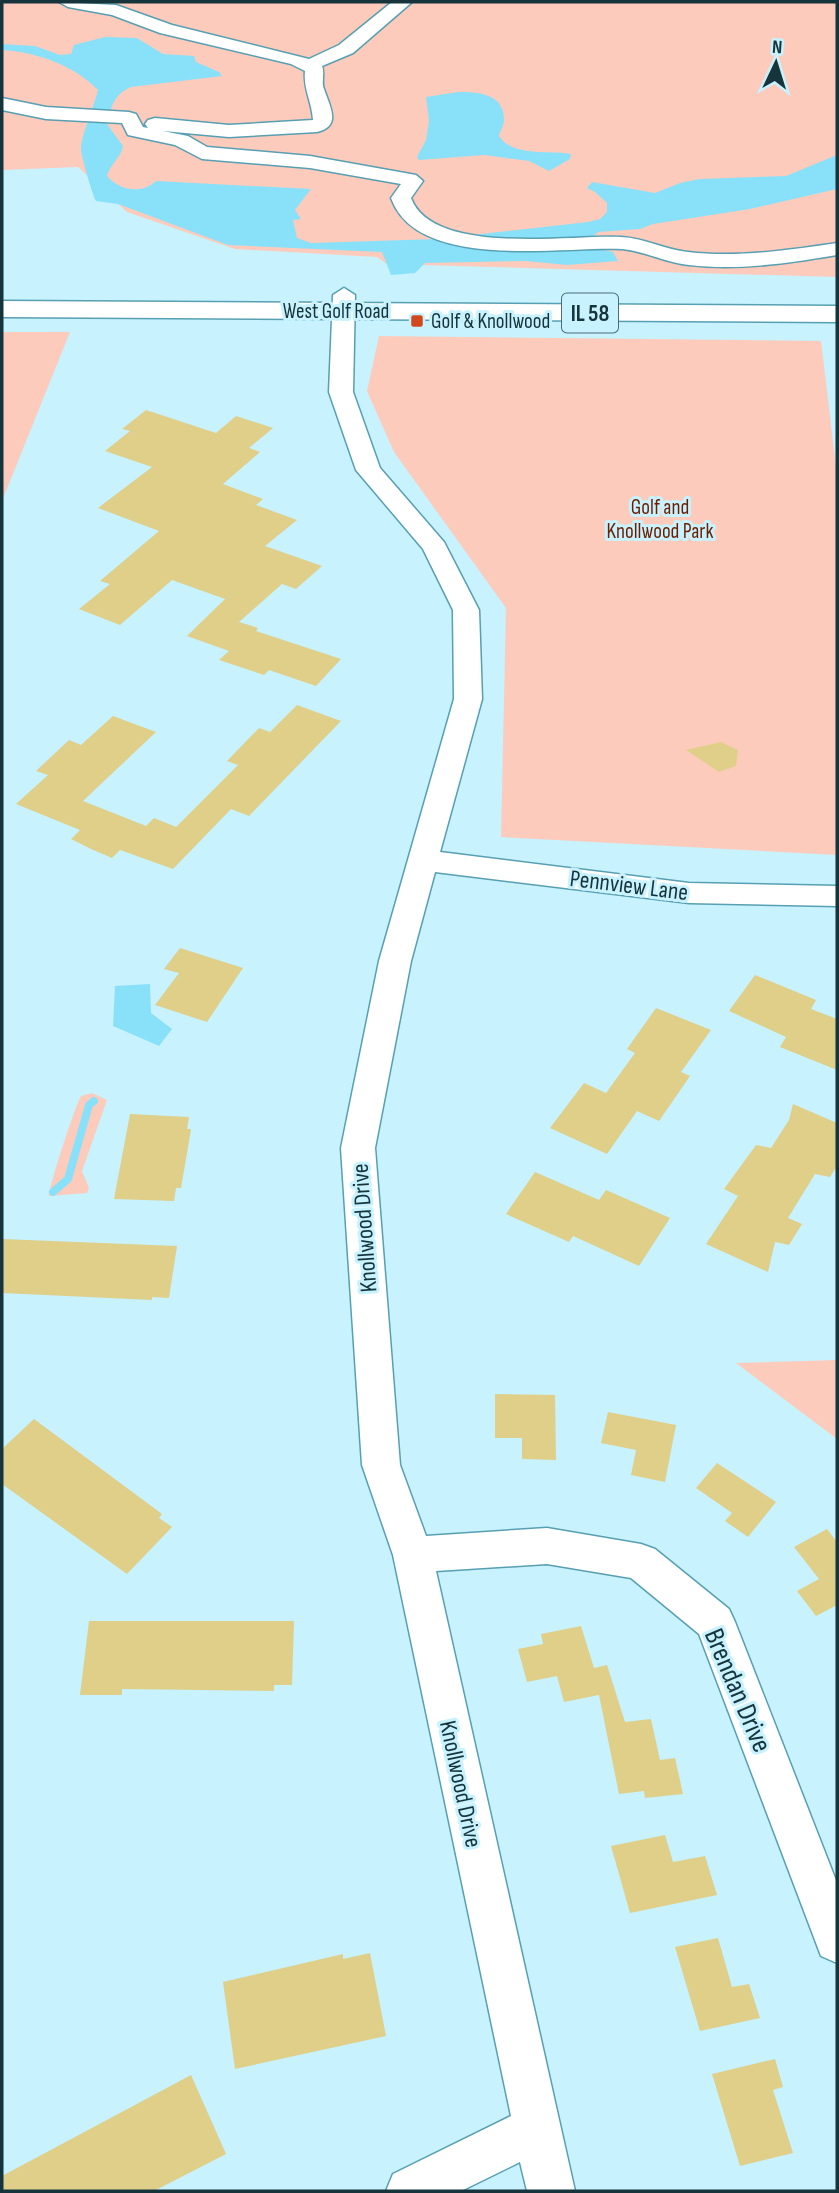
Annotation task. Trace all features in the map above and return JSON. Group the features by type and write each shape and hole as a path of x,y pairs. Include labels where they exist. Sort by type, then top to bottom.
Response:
{"main road":[{"name":"West Golf Road","path":"2,294 837,314"},
{"name":"West Golf Road","path":"2,309 837,298"}],"street":[{"path":"68,2 116,10 166,29 310,63 343,51 403,2"},
{"path":"2,104 46,113 130,119 229,131 317,126 323,123 323,106 313,86 316,74 310,63"},
{"path":"2,114 46,113"},
{"path":"130,119 135,131 181,141 196,152 310,162 409,179 413,181 412,184 401,198 404,207 417,221 456,238 490,247 511,249 571,243 626,243 691,259 772,259 837,249"},
{"name":"Knollwood Drive","path":"343,303 341,392 368,470 435,547 466,610 468,699 395,961 358,1148 382,1465 413,1555 551,2191"},
{"name":"Pennview Lane","path":"422,860 689,893 837,896"},
{"name":"Brendan Drive","path":"413,1555 547,1546 641,1562 715,1622 837,1940"},
{"path":"410,2191 539,2127"}],"green space":[{"path":"2,2 837,2 837,277 387,264 377,257 235,249 127,212 78,167 2,170"},
{"path":"2,332 70,332 2,501"},
{"name":"Golf and Knollwood Park","path":"379,336 821,341 837,475 837,855 501,837 506,608 394,452 367,391"},
{"path":"92,1093 107,1100 82,1171 89,1188 87,1193 49,1196 78,1103 81,1096"},
{"path":"837,1360 837,1439 736,1363"}],"water":[{"path":"105,37 137,38 163,54 194,56 196,62 222,76 131,87 120,94 114,102 107,124 123,146 107,176 112,181 130,189 144,188 156,181 311,189 295,210 301,219 293,220 297,238 311,243 437,239 588,222 600,219 607,212 607,203 587,188 592,182 655,193 699,179 786,176 837,155 837,189 750,209 653,224 640,229 598,232 594,236 603,250 613,252 618,261 567,265 526,261 425,263 415,273 391,275 382,252 228,245 118,204 96,201 81,149 98,90 78,73 54,61 2,50 2,44 35,46 60,55 71,54 74,45"},
{"path":"458,92 489,96 500,104 504,120 499,136 505,143 522,150 571,154 570,159 549,171 529,161 484,155 419,160 417,157 426,140 429,121 426,97"},
{"path":"150,984 151,1013 172,1029 159,1046 113,1026 115,986"}],"building":[{"path":"146,410 216,433 236,416 273,428 249,448 260,452 223,484 263,499 256,505 297,520 265,546 322,566 296,589 282,584 239,622 258,628 256,631 341,659 316,686 269,670 264,675 219,660 229,651 187,636 225,599 172,580 120,625 79,609 110,584 100,581 159,531 98,508 152,467 105,451 130,431 122,429"},
{"path":"297,705 341,721 249,816 231,809 173,869 120,850 112,858 71,839 80,830 16,804 48,775 36,771 69,740 81,745 113,716 156,732 83,801 146,826 154,818 176,827 238,765 227,761 259,728 270,732"},
{"path":"721,742 738,750 736,766 719,772 686,750"},
{"path":"180,948 243,968 207,1022 155,1005 179,973 164,969"},
{"path":"755,975 816,1000 811,1009 837,1019 837,1070 780,1047 786,1037 729,1011"},
{"path":"656,1008 711,1030 681,1072 690,1076 659,1121 637,1111 607,1154 550,1128 584,1083 606,1093 635,1053 627,1049"},
{"path":"793,1104 837,1123 837,1166 830,1177 815,1174 788,1218 802,1224 789,1245 775,1242 768,1272 706,1244 738,1196 724,1189 756,1145 771,1148 789,1120"},
{"path":"130,1114 189,1117 187,1129 191,1129 181,1188 176,1188 174,1201 114,1199"},
{"path":"535,1172 599,1200 606,1190 670,1218 639,1266 573,1236 569,1242 506,1214"},
{"path":"2,1239 177,1246 169,1298 152,1297 152,1300 2,1293"},
{"path":"495,1394 555,1395 556,1460 522,1459 522,1438 495,1438"},
{"path":"608,1412 676,1425 665,1482 631,1475 636,1450 601,1443"},
{"path":"34,1419 162,1514 159,1518 172,1527 127,1574 2,1484 2,1449"},
{"path":"717,1463 776,1502 748,1537 725,1521 732,1513 696,1488"},
{"path":"827,1529 837,1542 837,1605 816,1616 797,1591 819,1579 794,1547"},
{"path":"89,1621 294,1621 292,1685 274,1685 274,1691 122,1689 122,1695 80,1695"},
{"path":"581,1626 594,1668 607,1665 625,1722 651,1719 660,1760 675,1758 683,1794 645,1798 644,1791 619,1794 599,1695 564,1702 557,1676 527,1682 518,1649 543,1644 541,1634"},
{"path":"665,1835 673,1862 705,1856 717,1895 630,1913 611,1846"},
{"path":"718,1938 732,1987 749,1984 760,2018 700,2031 675,1947"},
{"path":"370,1953 386,2036 235,2069 223,1982 343,1954 343,1959"},
{"path":"775,2059 783,2087 773,2090 793,2153 740,2166 712,2074"},
{"path":"191,2075 226,2154 154,2191 2,2191 2,2176"}],"waterway":[{"path":"53,1192 68,1179 89,1105 94,1101"}],"place":[{"name":"Golf & Knollwood","path":"417,321"}]}
